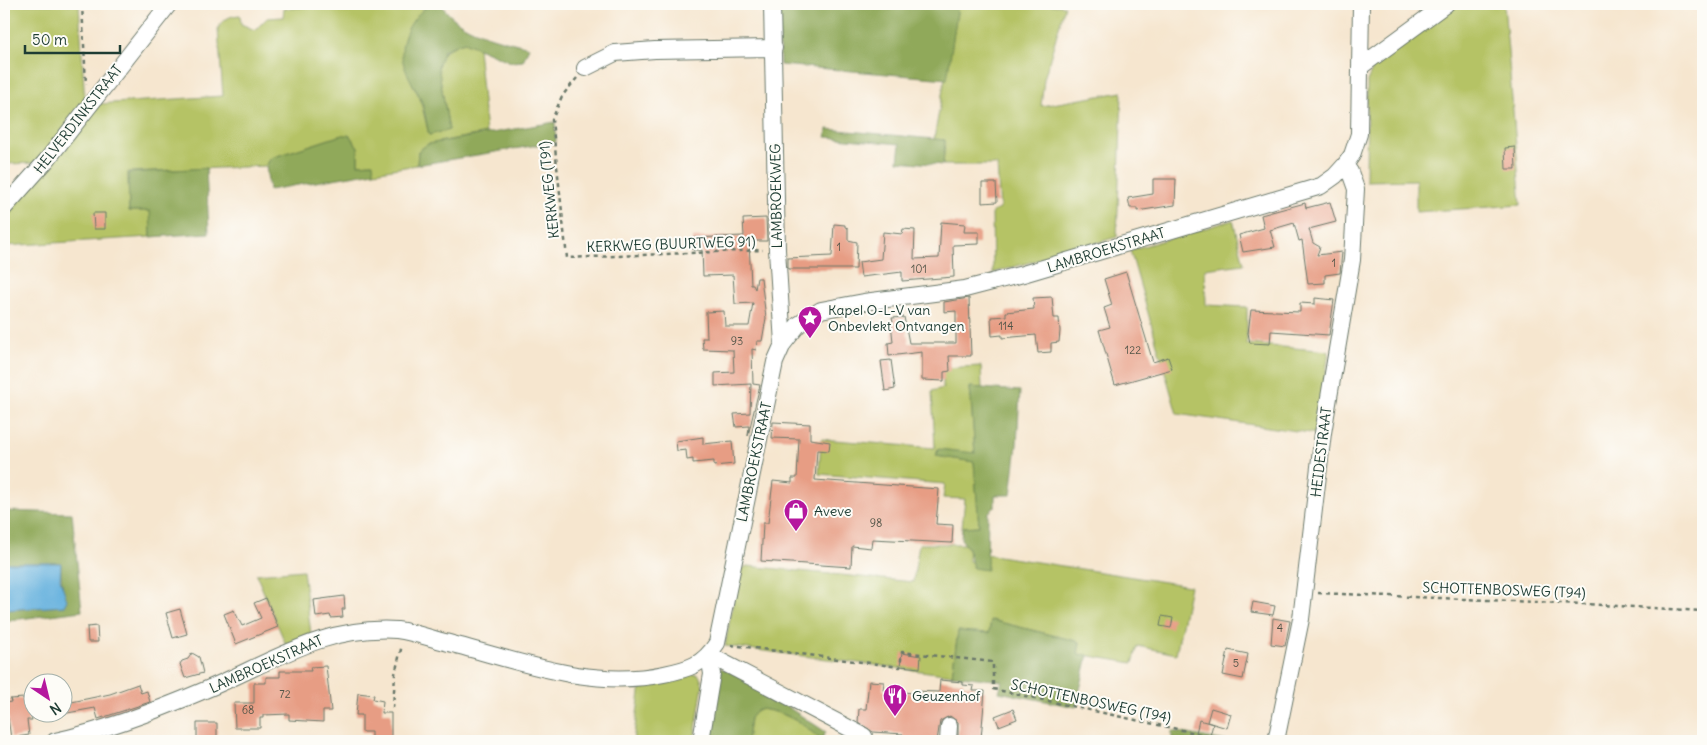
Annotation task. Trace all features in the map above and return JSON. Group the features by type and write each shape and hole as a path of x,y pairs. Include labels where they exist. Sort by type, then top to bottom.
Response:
{"street":[{"name":"HELVERDINKSTRAAT","path":"4,208 46,161 169,4"},
{"name":"LAMBROEKWEG","path":"772,4 776,250 783,344"},
{"name":"LAMBROEKSTRAAT","path":"54,741 110,727 205,690 322,638 361,629 405,632 552,671 597,679 654,676 690,668 713,649 775,362 783,344 798,325 821,310 864,302 966,289 1023,274 1320,186 1335,176 1345,165 1352,154 1359,134 1361,4"},
{"path":"1360,67 1446,4"},
{"path":"585,68 615,53 655,50 774,48"},
{"name":"HEIDESTRAAT","path":"1276,741 1301,619 1325,424 1352,260 1356,189 1350,172 1345,165"},
{"path":"701,741 712,674 713,649 864,736"}],"path":[{"path":"82,4 89,106"},
{"name":"KERKWEG (T91)","path":"567,258 552,120 562,96 585,68"},
{"name":"KERKWEG (BUURTWEG 91)","path":"567,258 776,250"},
{"name":"SCHOTTENBOSWEG (T94)","path":"1304,592 1703,611"},
{"path":"393,708 395,674 405,632"},
{"name":"SCHOTTENBOSWEG (T94)","path":"713,649 900,666 902,652 993,662 992,689 1232,741"}],"green space":[{"path":"4,4 79,4 85,104 39,163 4,164"},
{"path":"334,4 431,4 423,8 402,55 412,83 420,98 429,135 449,130 438,66 446,50 464,42 478,48 486,133 428,144 418,151 417,165 374,172 372,163 358,164 358,147 350,136 342,135 271,158 266,166 128,172 129,211 151,211 151,237 4,246 4,217 46,170 97,104 223,96 218,29 224,20 240,15 241,24 255,30 267,18 283,17 284,9"},
{"path":"431,4 441,4 448,14 480,33 529,47 523,61 511,62 464,42 444,50 438,66 449,130 429,135 422,102 403,61 402,47 406,33 414,19"},
{"path":"778,4 943,4 958,6 947,79 780,65"},
{"path":"943,4 1044,4 1065,6 1044,79 1041,106 1122,92 1117,237 993,273 992,212 1000,209 997,165 943,165 945,140 934,139 958,6"},
{"path":"1459,4 1504,4 1521,205 1416,212 1416,180 1366,181 1367,81 1373,68"},
{"path":"555,122 556,142 417,165 418,151 428,144"},
{"path":"827,129 945,140 943,165 898,161 900,144 826,137"},
{"path":"342,135 349,135 358,147 358,164 373,163 374,172 269,190 266,166 271,158"},
{"path":"206,168 209,233 151,237 150,211 129,211 128,173"},
{"path":"1233,220 1244,264 1205,269 1206,305 1247,307 1247,344 1329,351 1317,434 1177,414 1130,250"},
{"path":"981,366 982,388 970,388 975,454 938,449 936,456 974,462 979,526 962,527 965,499 943,498 945,484 819,474 821,439 935,448 932,391 943,388 943,368"},
{"path":"970,387 1020,391 1017,445 1011,495 995,495 995,507 988,513 987,570 973,568 968,548 961,539 962,527 979,526 974,462 936,456 938,449 975,453"},
{"path":"4,511 72,513 82,611 4,621 4,610 64,606 61,563 4,563"},
{"path":"919,544 964,544 968,548 969,561 987,569 986,554 1190,586 1176,654 1138,646 1133,663 1078,654 1080,642 991,620 989,633 958,631 952,675 725,646 739,570 747,566 913,582"},
{"path":"303,570 311,634 286,645 256,574"},
{"path":"991,620 1080,642 1078,654 1088,655 1076,707 999,692 1002,681 952,675 958,631 989,633"},
{"path":"721,668 745,679 826,732 821,741 800,723 776,712 758,709 750,718 747,741 706,741"},
{"path":"692,674 699,675 703,685 694,741 633,741 641,686"},
{"path":"757,709 775,712 800,723 821,741 747,741 750,718"},
{"path":"1172,731 1226,741 1172,741"}],"water":[{"path":"4,563 61,563 60,579 67,600 64,606 4,610"}],"building":[{"path":"1515,147 1516,169 1506,169 1505,148"},
{"path":"1153,179 1176,179 1175,205 1137,211 1137,208 1130,208 1128,198 1153,194"},
{"path":"982,183 996,183 997,202 982,203"},
{"path":"1330,202 1336,222 1309,229 1313,243 1320,247 1317,255 1342,252 1340,273 1325,275 1325,283 1308,284 1302,240 1299,241 1294,223 1270,230 1275,247 1243,252 1239,235 1264,228 1261,215 1305,203 1306,208"},
{"path":"93,213 105,213 105,229 94,229"},
{"path":"766,218 767,241 749,241 751,285 755,289 757,278 761,278 766,318 762,341 757,341 756,350 752,349 753,384 760,385 748,436 749,426 736,427 734,414 750,413 751,384 715,386 715,373 734,372 733,350 703,349 702,338 707,338 706,312 724,311 725,326 749,326 753,303 735,304 733,275 703,276 702,250 693,250 692,238 744,236 743,219"},
{"path":"941,222 965,224 964,232 979,232 979,244 953,245 954,277 902,281 902,272 861,277 859,262 881,259 883,232 902,234 903,229 915,230 914,259 939,258"},
{"path":"834,224 845,225 848,228 848,240 857,242 856,269 788,269 788,258 832,256"},
{"path":"1126,272 1153,362 1168,357 1172,369 1115,385 1099,330 1110,327 1104,308 1112,305 1104,279"},
{"path":"1052,297 1054,318 1059,318 1060,331 1059,342 1051,343 1051,352 1038,353 1036,335 1002,338 1002,335 992,336 991,317 1006,316 1006,312 1034,309 1033,298"},
{"path":"969,298 971,356 949,356 950,371 944,372 944,381 922,380 922,352 889,356 888,343 893,342 892,318 904,317 909,343 956,343 956,311 944,312 944,302"},
{"path":"1315,298 1334,300 1329,335 1271,331 1270,344 1250,343 1248,333 1251,310 1300,312 1300,303 1315,304"},
{"path":"891,360 895,389 885,391 881,361"},
{"path":"773,422 810,424 810,439 830,442 829,451 817,450 815,480 939,489 936,524 953,525 952,543 872,539 871,548 852,546 851,567 761,561 763,523 768,523 773,481 792,483 792,478 797,478 799,439 772,438"},
{"path":"703,437 703,444 732,441 734,464 714,466 714,461 693,463 693,459 687,460 686,450 677,451 676,441"},
{"path":"344,596 345,609 342,609 343,617 331,618 330,615 316,617 314,600"},
{"path":"266,598 278,627 236,644 224,614 234,610 242,626 261,618 254,603"},
{"path":"1253,602 1275,606 1273,615 1251,612"},
{"path":"180,609 187,634 173,638 166,613"},
{"path":"1162,616 1173,618 1171,628 1160,626"},
{"path":"1273,618 1290,621 1285,646 1271,644"},
{"path":"97,626 98,642 88,642 87,627"},
{"path":"1228,650 1248,654 1243,679 1223,675"},
{"path":"192,653 199,657 203,673 185,678 180,664 188,659"},
{"path":"902,653 921,656 920,668 900,666"},
{"path":"326,666 331,711 323,711 323,722 289,720 289,714 263,715 263,718 260,718 260,728 235,728 234,703 254,703 254,683 266,683 266,677 280,677 280,671 311,671 310,667"},
{"path":"940,680 963,682 963,685 974,686 973,691 985,691 981,739 958,737 958,722 950,716 940,721 937,741 902,741 903,734 873,732 858,722 859,709 866,709 869,681 884,682 883,690 913,693 913,691 939,692"},
{"path":"138,684 141,693 147,691 150,702 98,719 95,708 72,712 72,702 110,694"},
{"path":"358,693 374,695 373,699 383,701 382,713 391,713 391,741 371,741 371,732 362,732 362,715 356,715"},
{"path":"22,698 22,722 27,722 29,735 11,738 8,718 4,718 4,703 11,702 10,699"},
{"path":"1211,708 1231,714 1227,728 1207,722"},
{"path":"1013,709 1017,719 999,726 995,716"},
{"path":"1199,720 1213,724 1210,736 1196,733"},
{"path":"197,723 217,723 217,741 197,741"}],"place":[{"name":"Kapel O-L-V van Onbevlekt Ontvangen","path":"810,339"},
{"name":"Aveve","path":"796,532"},
{"name":"Geuzenhof","path":"895,717"}]}
